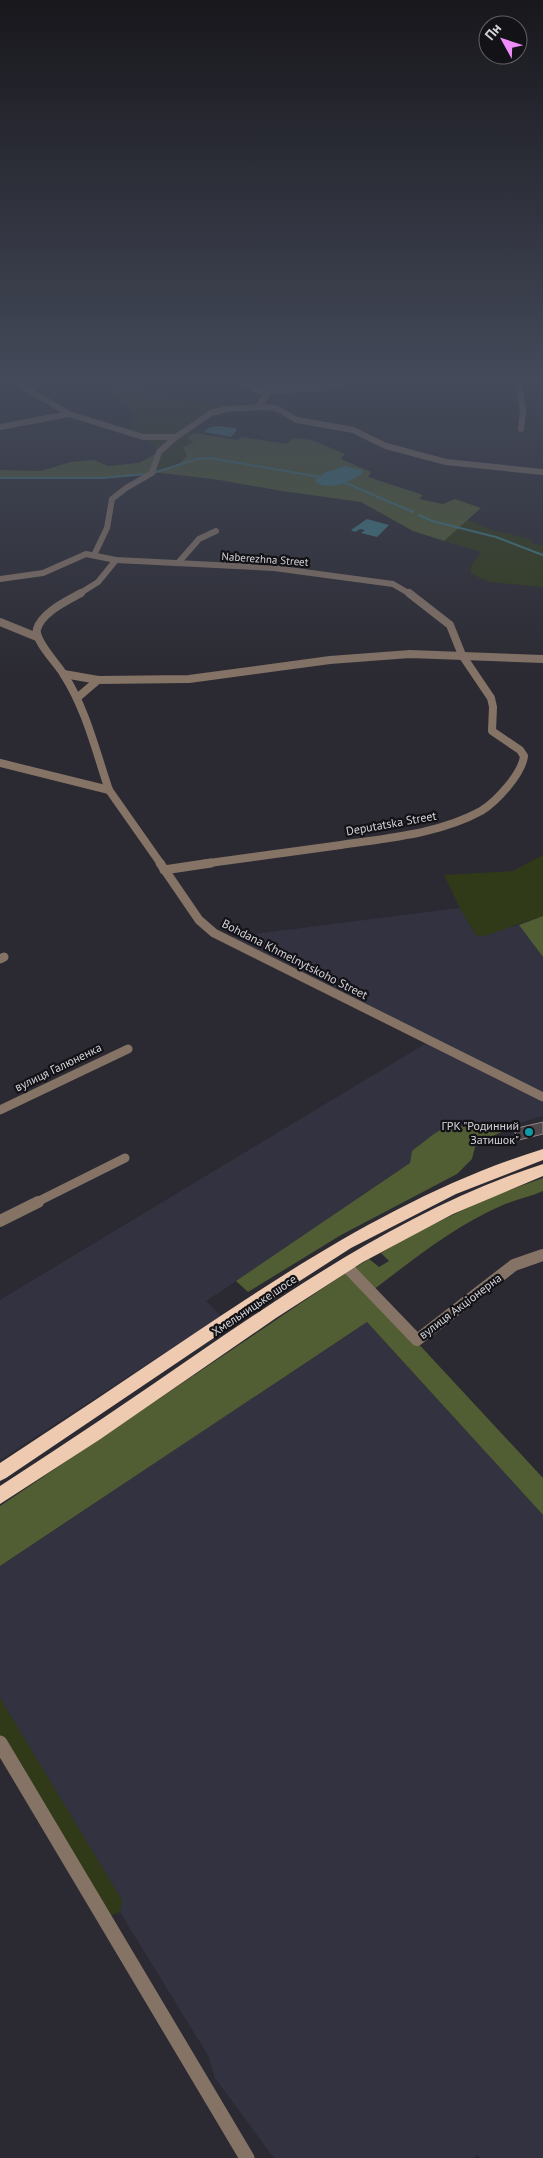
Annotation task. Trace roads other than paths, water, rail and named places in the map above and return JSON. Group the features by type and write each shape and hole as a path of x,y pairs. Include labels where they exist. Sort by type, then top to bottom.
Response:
{"highway":[{"name":"Хмельницьке шосе","path":"0,1473 258,1299 339,1248 390,1220 452,1190 543,1154"},
{"name":"Хмельницьке шосе","path":"0,1496 271,1311 345,1265 463,1202 543,1170"}],"street":[{"path":"0,579 43,573 78,556 94,555 107,528 112,499 142,479"},
{"path":"178,563 188,549 206,534 216,531"},
{"name":"Naberezhna Street","path":"94,555 116,560 274,568 393,584 410,593 448,622 462,655"},
{"path":"0,622 37,637 36,629 51,612 97,583 116,560"},
{"name":"Bohdana Khmelnytskoho Street","path":"37,637 64,674 77,698 109,790 199,920 214,933 543,1097"},
{"path":"64,674 98,680 189,679 355,658 410,654 543,659"},
{"name":"Deputatska Street","path":"164,870 422,832 462,820 485,808 505,789 523,765 525,759 520,750 492,731 492,698 462,655"},
{"path":"77,698 98,680"},
{"path":"0,763 109,790"},
{"name":"вулиця Галюненка","path":"0,1110 128,1049"},
{"path":"0,1221 125,1158"},
{"name":"вулиця Акціонерна","path":"345,1265 417,1340 514,1266 543,1255"},
{"path":"0,1743 246,2158"}],"water":[{"path":"318,479 354,479 332,486 326,486 315,481"},
{"path":"367,519 389,525 377,537 361,533 365,530 360,529 355,532 351,530"}],"waterway":[{"path":"341,481 413,512"},
{"path":"419,515 432,521 496,537 543,555"}],"place":[{"name":"ГРК \"Родинний Затишок\"","path":"529,1132"}]}
